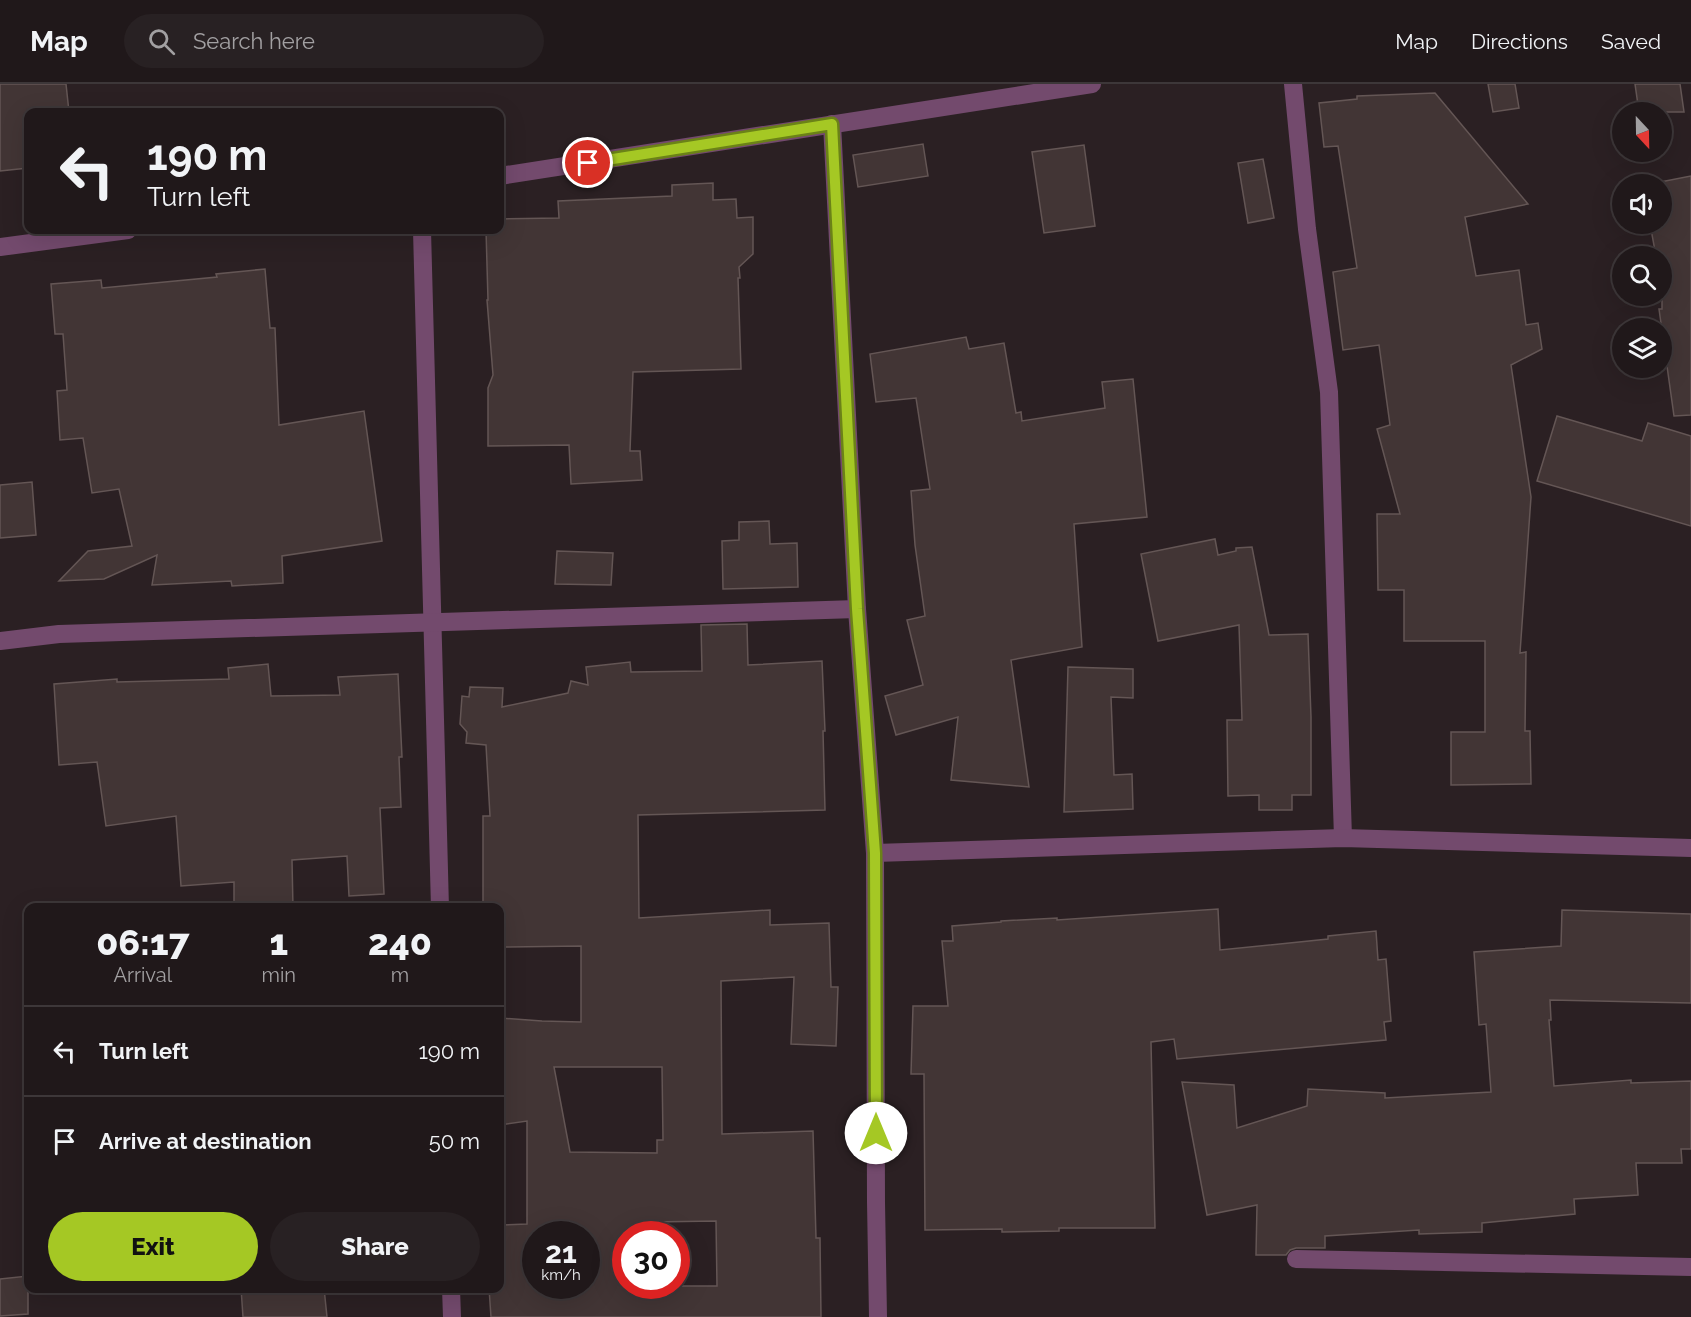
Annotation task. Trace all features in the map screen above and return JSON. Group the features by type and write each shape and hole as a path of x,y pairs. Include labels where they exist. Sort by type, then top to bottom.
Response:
{"street":[{"path":"504,176 1092,84"},
{"path":"1293,84 1307,229 1329,392 1343,838"},
{"path":"832,124 857,609 875,853 878,1317"},
{"path":"0,247 98,234"},
{"path":"422,234 440,903"},
{"path":"0,641 59,634 857,609"},
{"path":"875,853 1343,838 1691,848"},
{"path":"1296,1259 1691,1267"},
{"path":"451,1293 452,1317"}],"building":[{"path":"0,84 66,84 69,108 24,108 24,168 0,171"},
{"path":"1488,84 1515,84 1519,108 1493,112"},
{"path":"1635,84 1680,84 1684,112 1672,112 1672,102 1638,102"},
{"path":"1435,93 1528,204 1465,217 1476,276 1519,270 1526,325 1538,323 1542,349 1511,365 1531,497 1520,653 1526,652 1525,731 1530,731 1531,784 1451,785 1451,732 1485,732 1485,641 1404,641 1404,590 1378,590 1377,514 1400,514 1377,429 1390,425 1379,345 1343,350 1333,272 1357,268 1338,146 1324,147 1319,103 1357,99 1357,96"},
{"path":"923,144 928,176 858,187 853,155"},
{"path":"1084,145 1095,226 1044,233 1032,152"},
{"path":"1263,159 1274,218 1248,223 1238,163"},
{"path":"1691,176 1691,415 1674,416 1669,378 1672,378 1672,318 1660,318 1659,309 1662,309 1662,306 1672,306 1672,246 1654,246 1652,234 1672,234 1672,180"},
{"path":"713,183 713,200 736,199 737,218 753,217 753,254 739,267 740,278 738,278 741,369 633,372 630,451 640,451 642,480 571,484 569,445 488,446 488,388 493,375 487,300 486,234 504,234 504,219 559,218 558,201 672,196 672,185"},
{"path":"265,269 270,328 275,328 279,425 364,411 382,541 282,556 283,583 232,586 231,581 152,585 157,555 104,579 59,581 88,551 132,546 119,489 92,493 83,438 60,440 57,391 67,390 63,334 55,334 51,284 101,280 102,288 217,277 216,274"},
{"path":"966,337 969,349 1004,343 1016,413 1021,412 1022,421 1105,408 1102,382 1133,379 1147,517 1074,524 1082,647 1011,660 1029,787 951,780 958,717 896,735 885,696 923,685 907,620 925,616 915,545 911,491 930,489 916,398 876,402 870,354"},
{"path":"1557,416 1642,441 1648,423 1691,436 1691,526 1537,481"},
{"path":"32,482 36,535 0,538 0,485"},
{"path":"769,521 770,544 797,543 798,587 723,589 722,541 739,540 739,522"},
{"path":"1215,539 1218,555 1236,551 1236,548 1252,547 1269,635 1308,634 1311,795 1292,795 1292,810 1259,810 1259,795 1228,796 1227,720 1242,720 1239,625 1158,641 1141,554"},
{"path":"557,551 613,553 611,585 555,584"},
{"path":"747,624 748,665 822,661 825,810 638,815 639,918 770,910 770,925 829,923 831,987 838,987 836,1046 791,1044 794,977 721,981 722,1134 813,1131 816,1238 820,1238 821,1317 491,1317 489,1293 504,1293 504,1225 522,1224 522,1299 600,1299 600,1221 527,1221 527,1121 504,1124 504,1018 581,1022 581,946 504,947 504,903 483,903 483,816 490,816 486,745 466,743 467,732 460,724 462,696 469,697 470,687 503,688 502,707 568,693 571,681 588,685 586,667 630,662 631,672 702,671 701,625","holes":["554,1067 662,1067 663,1140 657,1140 657,1153 570,1152"]},
{"path":"268,664 271,696 340,695 338,677 398,674 402,757 399,757 401,807 380,808 384,894 349,896 347,856 292,860 293,903 234,903 234,882 181,886 176,816 106,826 97,762 59,765 54,684 117,679 117,682 229,679 228,668"},
{"path":"1068,667 1133,669 1133,698 1111,697 1114,775 1132,774 1133,809 1064,812"},
{"path":"1218,909 1220,950 1328,939 1328,936 1376,931 1378,960 1386,959 1391,1021 1384,1022 1386,1040 1177,1059 1174,1039 1151,1042 1155,1228 1059,1228 1059,1231 1002,1232 1002,1229 925,1230 924,1074 911,1074 913,1006 948,1006 942,941 953,941 952,926 1001,921 1057,918 1057,920"},
{"path":"1562,910 1691,914 1691,1003 1550,1000 1551,1020 1549,1020 1554,1086 1631,1080 1631,1083 1691,1081 1691,1149 1681,1149 1682,1163 1636,1163 1638,1195 1574,1199 1575,1214 1482,1223 1482,1232 1419,1234 1419,1230 1325,1236 1325,1248 1296,1248 1290,1250 1286,1255 1256,1255 1257,1205 1207,1215 1182,1082 1234,1085 1237,1128 1307,1106 1308,1089 1385,1093 1385,1098 1491,1092 1486,1024 1479,1025 1474,952 1561,946"},
{"path":"24,1276 24,1293 28,1293 28,1314 0,1316 0,1279"},
{"path":"241,1293 325,1293 327,1317 243,1317"}],"route":[{"path":"588,163 832,124 857,609 875,853 876,1133"}]}
